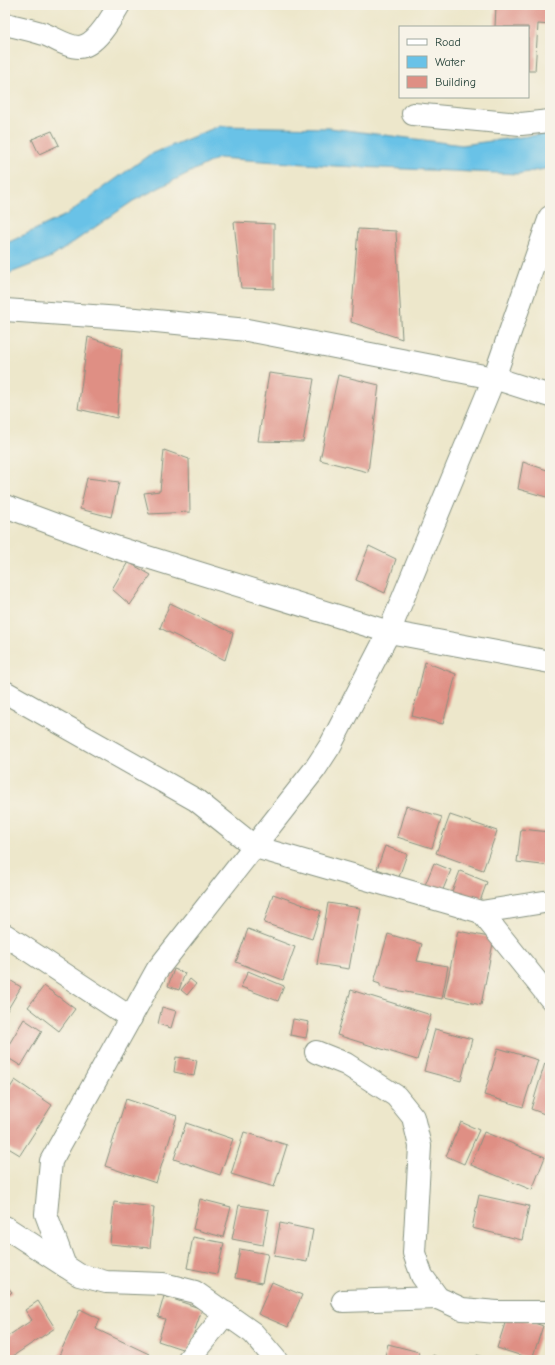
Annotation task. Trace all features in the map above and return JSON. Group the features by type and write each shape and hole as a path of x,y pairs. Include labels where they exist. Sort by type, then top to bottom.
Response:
{"street":[{"path":"5,24 44,34 80,47 90,42 104,28 119,5"},
{"path":"413,114 521,124 550,121"},
{"path":"66,1266 46,1214 51,1161 157,970 316,769 330,746 389,632 494,378 550,217"},
{"path":"5,310 136,319 248,330 494,378 550,396"},
{"path":"5,506 115,547 389,632 550,662"},
{"path":"5,692 196,800 255,847 480,912 550,901"},
{"path":"480,912 519,962 550,998"},
{"path":"5,935 131,1018"},
{"path":"316,1052 346,1064 396,1096 413,1117 420,1146 414,1253 422,1276 438,1298"},
{"path":"6,1231 66,1266 78,1275 106,1282 163,1284 195,1292 253,1333 276,1360"},
{"path":"343,1301 438,1298 462,1309 497,1312 550,1312"},
{"path":"188,1360 226,1313"}],"water":[{"path":"219,126 330,128 462,145 550,133 550,168 518,174 335,166 218,158 133,201 52,257 5,275 5,244 66,215 149,155"}],"building":[{"path":"496,5 550,8 550,25 538,24 535,71 529,71 529,26 495,26"},
{"path":"52,131 59,145 39,154 32,139"},
{"path":"234,222 274,224 274,289 241,288"},
{"path":"358,229 396,231 402,339 351,322"},
{"path":"88,337 122,348 117,418 78,409"},
{"path":"269,373 314,379 303,442 258,441"},
{"path":"338,375 379,385 368,472 320,460"},
{"path":"164,450 189,459 190,512 149,514 144,493 160,491"},
{"path":"523,462 550,471 550,498 518,489"},
{"path":"87,478 119,482 111,517 80,509"},
{"path":"369,546 396,559 385,593 356,580"},
{"path":"128,562 151,575 130,605 112,589"},
{"path":"170,603 233,633 225,660 160,628"},
{"path":"425,662 456,674 443,724 412,716"},
{"path":"406,806 442,817 432,848 397,837"},
{"path":"450,815 497,831 483,870 436,853"},
{"path":"521,829 550,832 550,866 517,862"},
{"path":"385,846 407,854 399,877 377,869"},
{"path":"434,863 451,870 442,892 425,885"},
{"path":"460,871 487,882 479,904 451,894"},
{"path":"273,894 321,911 312,939 264,923"},
{"path":"328,903 360,908 349,969 317,964"},
{"path":"248,929 295,947 283,980 236,962"},
{"path":"458,931 494,938 481,1005 444,997"},
{"path":"388,934 422,944 417,961 448,966 442,999 380,987 380,984 374,982"},
{"path":"174,969 185,973 179,990 168,986"},
{"path":"248,971 284,986 278,1001 241,987"},
{"path":"5,977 21,987 5,1014"},
{"path":"190,979 196,984 187,995 181,990"},
{"path":"44,986 75,1009 59,1031 28,1007"},
{"path":"351,990 431,1015 417,1060 337,1035"},
{"path":"162,1007 176,1011 171,1028 158,1024"},
{"path":"24,1019 42,1031 21,1066 5,1056 5,1051"},
{"path":"293,1019 309,1022 306,1038 290,1035"},
{"path":"435,1029 472,1039 461,1081 424,1071"},
{"path":"498,1048 538,1060 523,1107 484,1095"},
{"path":"176,1057 197,1060 194,1076 174,1072"},
{"path":"545,1063 550,1065 550,1116 531,1109"},
{"path":"15,1080 52,1105 20,1155 5,1146 5,1096"},
{"path":"126,1099 177,1116 156,1183 105,1166"},
{"path":"461,1122 479,1130 464,1164 446,1156"},
{"path":"186,1123 233,1139 220,1175 174,1159"},
{"path":"244,1132 287,1145 274,1187 231,1174"},
{"path":"484,1132 545,1157 532,1190 471,1165"},
{"path":"479,1195 529,1206 522,1240 472,1228"},
{"path":"200,1199 231,1207 223,1237 193,1229"},
{"path":"114,1202 154,1207 150,1248 110,1244"},
{"path":"239,1205 269,1210 263,1245 232,1239"},
{"path":"280,1223 313,1230 307,1262 274,1256"},
{"path":"193,1237 224,1243 217,1274 187,1268"},
{"path":"240,1249 268,1254 262,1283 235,1278"},
{"path":"272,1282 302,1295 288,1327 258,1314"},
{"path":"5,1284 12,1292 5,1298"},
{"path":"164,1296 202,1309 188,1351 158,1341 165,1319 158,1317"},
{"path":"38,1301 55,1328 10,1358 5,1351 5,1338 32,1320 25,1310"},
{"path":"80,1309 100,1319 96,1329 149,1354 146,1360 57,1360"},
{"path":"508,1314 543,1326 532,1359 497,1348"},
{"path":"388,1344 419,1352 417,1360 384,1360"},
{"path":"433,1355 444,1360 431,1360"},
{"path":"477,1355 493,1360 476,1360"}]}
